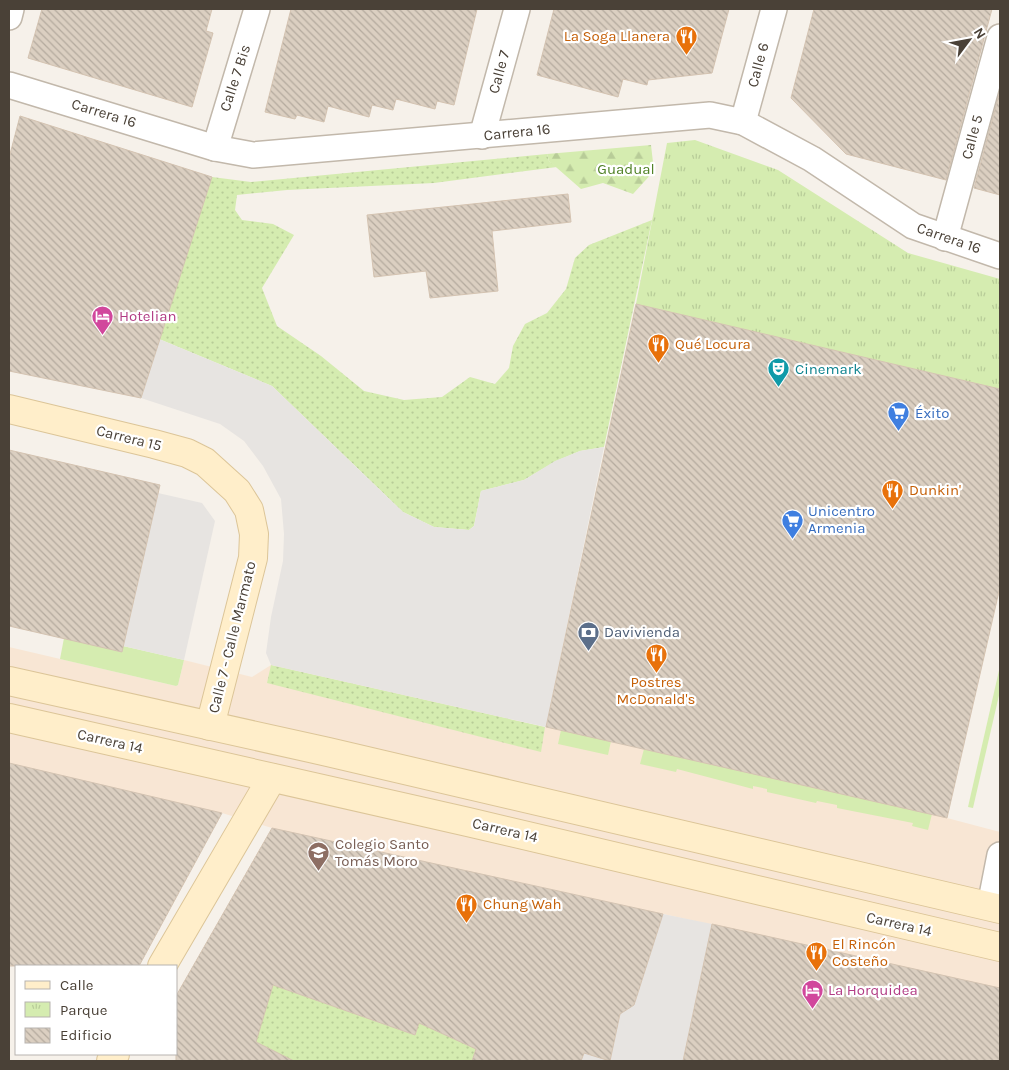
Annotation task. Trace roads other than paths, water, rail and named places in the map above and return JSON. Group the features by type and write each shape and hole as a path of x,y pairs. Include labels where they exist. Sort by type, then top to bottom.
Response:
{"main road":[{"name":"Carrera 15","path":"9,409 187,453 220,474 237,491"},
{"name":"Calle 7 - Calle Marmato","path":"210,726 252,558 254,534 249,510 237,491"},
{"path":"9,681 328,752 995,907"},
{"name":"Carrera 14","path":"9,718 1000,947"},
{"path":"163,965 272,778"}],"street":[{"path":"9,17 10,9"},
{"name":"Calle 7 Bis","path":"215,148 257,9"},
{"name":"Calle 7","path":"482,136 517,9"},
{"name":"Calle 6","path":"743,122 774,9"},
{"name":"Calle 5","path":"945,238 1000,37"},
{"name":"Carrera 16","path":"9,85 215,148 253,155 710,115 743,122 812,159 913,226 1000,256"},
{"path":"995,907 1000,855"}],"place":[{"name":"La Soga Llanera","path":"686,55"},
{"name":"Hotelian","path":"103,335"},
{"name":"Qué Locura","path":"659,363"},
{"name":"Cinemark","path":"779,388"},
{"name":"Éxito","path":"899,432"},
{"name":"Dunkin'","path":"893,509"},
{"name":"Unicentro Armenia","path":"792,539"},
{"name":"Davivienda","path":"588,651"},
{"name":"Postres McDonald's","path":"656,673"},
{"name":"Colegio Santo Tomás Moro","path":"319,872"},
{"name":"Chung Wah","path":"467,923"},
{"name":"El Rincón Costeño","path":"816,972"},
{"name":"La Horquidea","path":"812,1009"}],"park label":[{"name":"Guadual","path":"626,169"}]}
